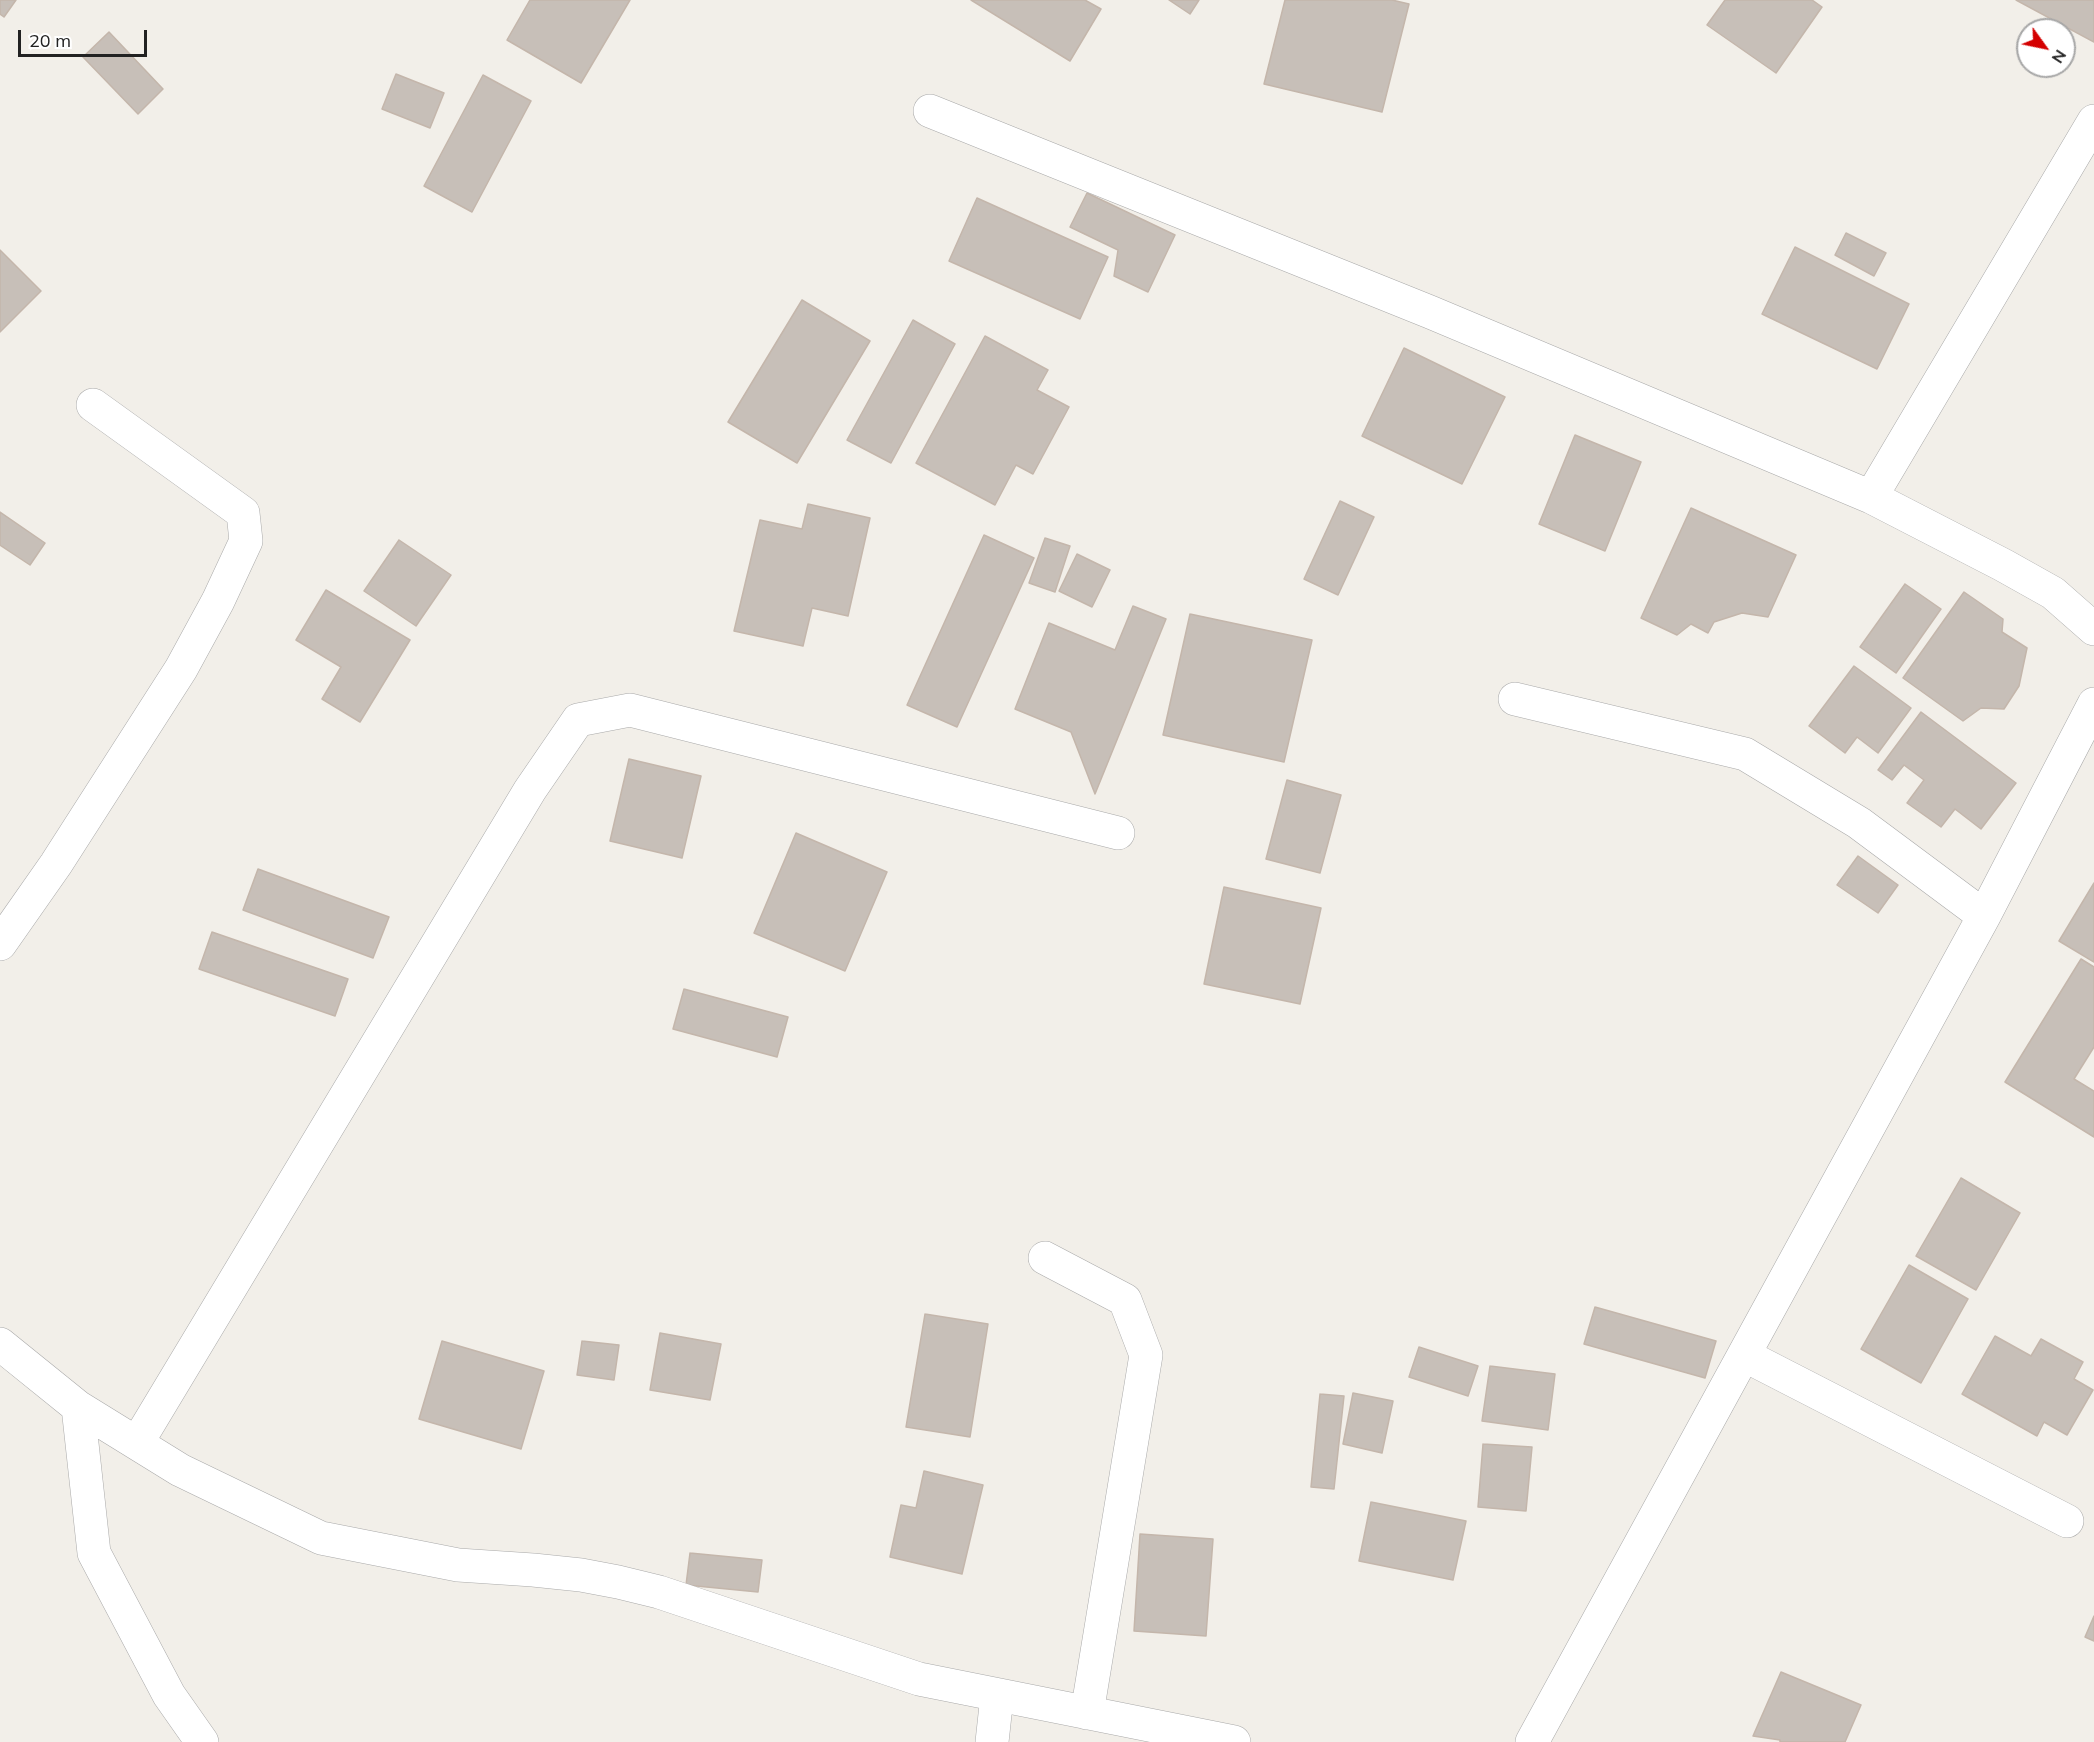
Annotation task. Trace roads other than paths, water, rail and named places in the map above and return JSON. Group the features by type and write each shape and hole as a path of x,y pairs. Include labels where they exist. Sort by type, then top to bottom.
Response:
{"street":[{"path":"930,111 1442,317 1871,497 2053,593 2094,629"},
{"path":"1871,497 2094,121"},
{"path":"0,944 56,864 181,669 218,601 246,541 243,513 93,405"},
{"path":"1515,699 1745,754 1859,823 1984,916"},
{"path":"1532,1742 1984,916 2094,704"},
{"path":"137,1443 530,790 578,720 630,710 1118,833"},
{"path":"1045,1258 1125,1300 1146,1356 1087,1713"},
{"path":"0,1344 78,1407 180,1470 321,1538 458,1565 581,1575 618,1582 659,1592 919,1679 1234,1742"},
{"path":"1744,1355 2067,1521"},
{"path":"78,1407 94,1553 169,1695 202,1742"},
{"path":"992,1742 997,1696"}]}
